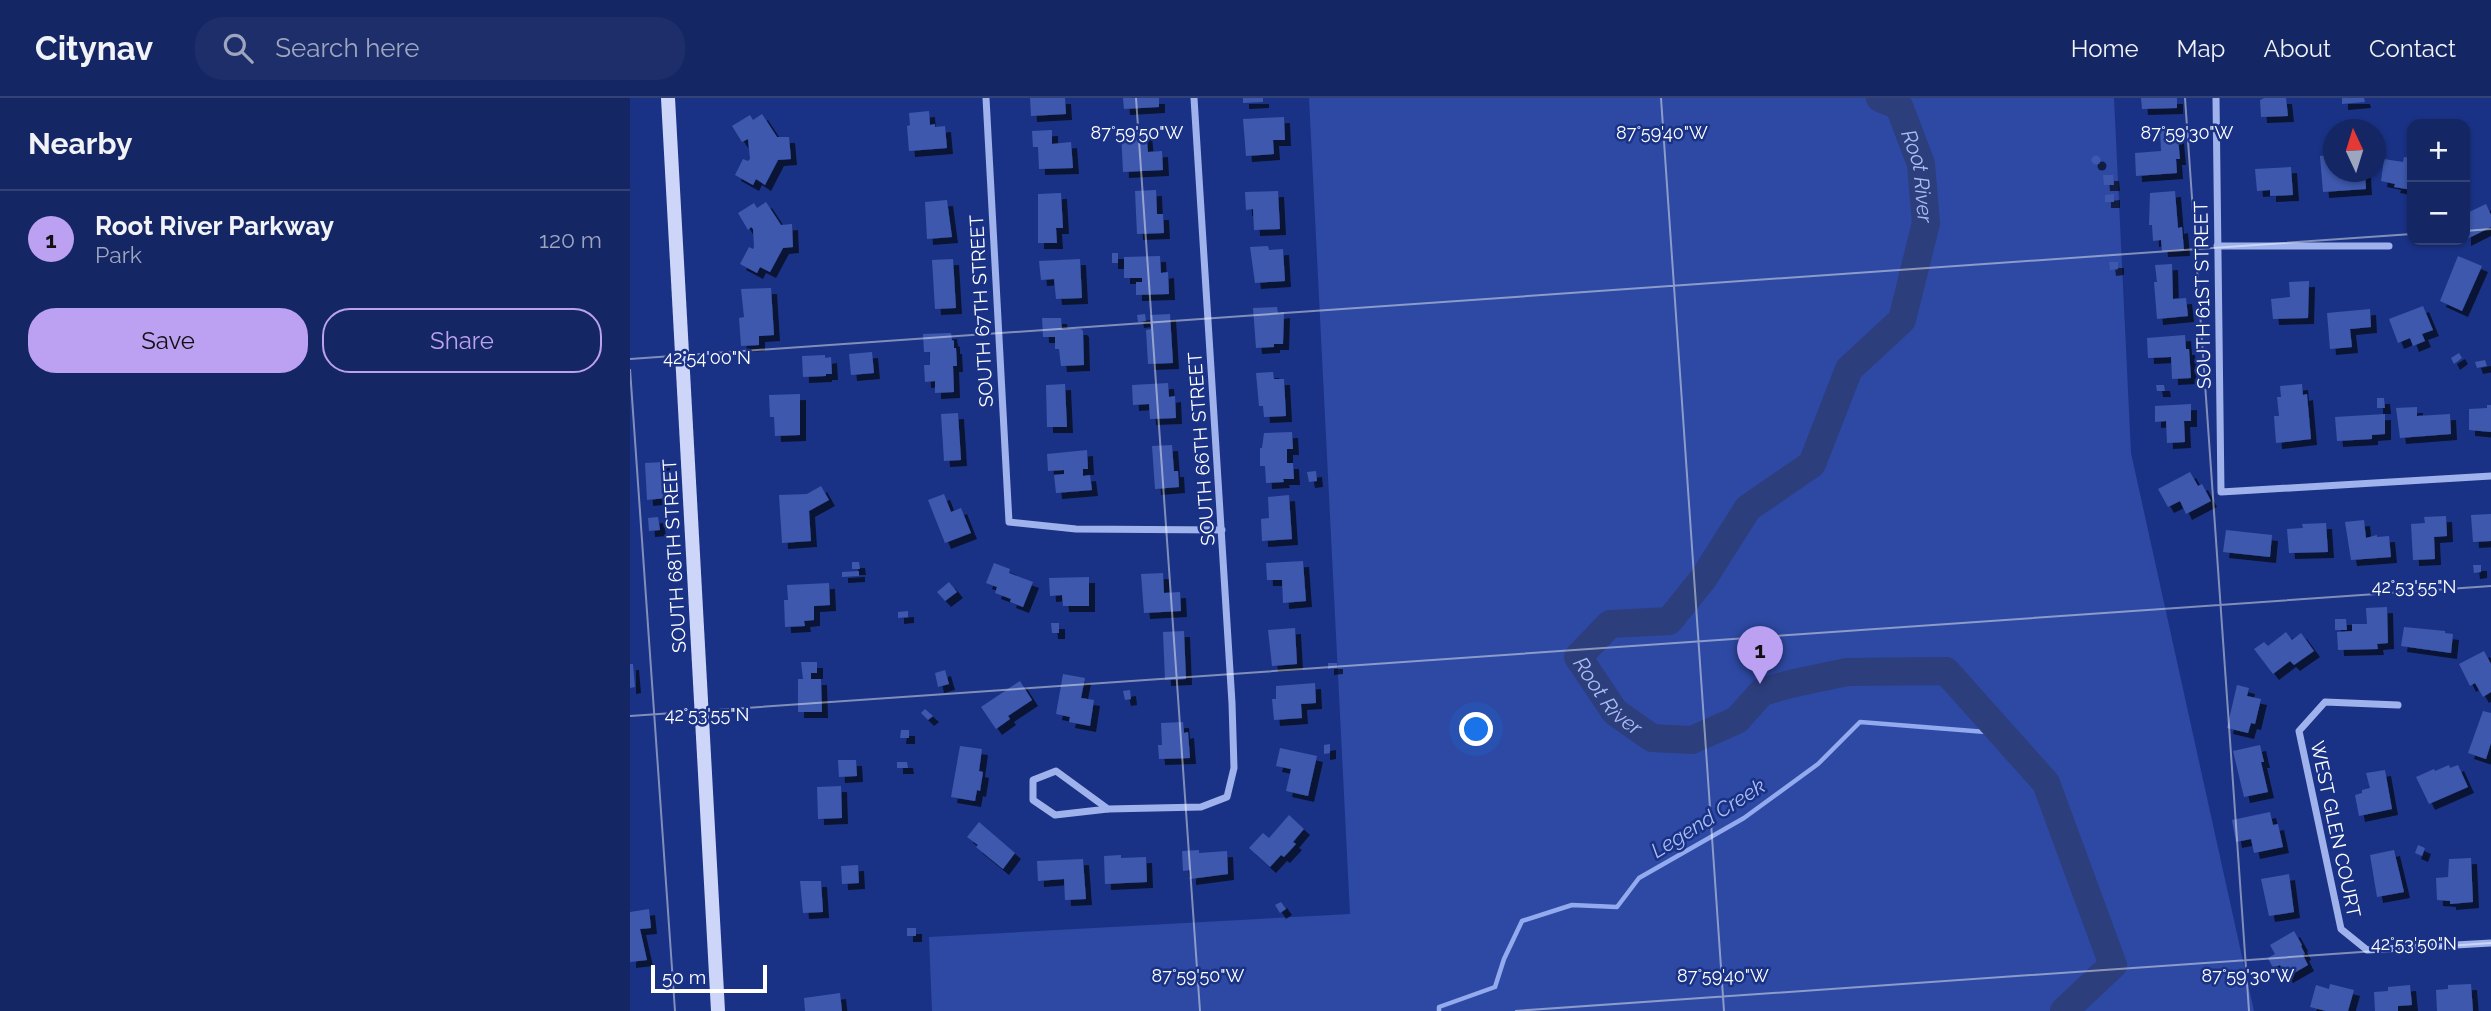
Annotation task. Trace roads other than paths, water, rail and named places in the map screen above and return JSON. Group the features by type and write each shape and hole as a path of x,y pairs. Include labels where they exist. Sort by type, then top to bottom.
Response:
{"street":[{"name":"SOUTH 68TH STREET","path":"668,98 718,1011"},
{"name":"SOUTH 67TH STREET","path":"986,98 1009,522 1076,529 1222,530"},
{"name":"SOUTH 66TH STREET","path":"1108,809 1201,807 1227,797 1234,768 1222,530 1194,98"},
{"name":"SOUTH 61ST STREET","path":"2216,98 2221,492 2491,476"},
{"path":"2217,246 2389,246"},
{"name":"WEST GLEN COURT","path":"2399,705 2325,702 2300,731 2340,929 2367,950 2491,943"},
{"path":"1056,771 1108,809 1055,815 1033,800 1033,780 1056,771"}],"waterway":[{"name":"Root River","path":"1880,98 1899,106 1921,164 1926,223 1902,320 1849,369 1812,464 1748,508 1703,579 1669,621 1610,624 1578,657 1615,712 1652,738 1692,740 1737,720 1762,692 1790,684 1847,672 1946,671 2046,783 2113,965 2064,1011"},
{"name":"Legend Creek","path":"1439,1011 1439,1007 1495,987 1504,959 1522,921 1572,905 1617,907 1639,878 1744,818 1818,764 1860,722 1986,732 2003,750 2027,762"}],"place":[{"name":"Root River Parkway","path":"1760,684"}]}
